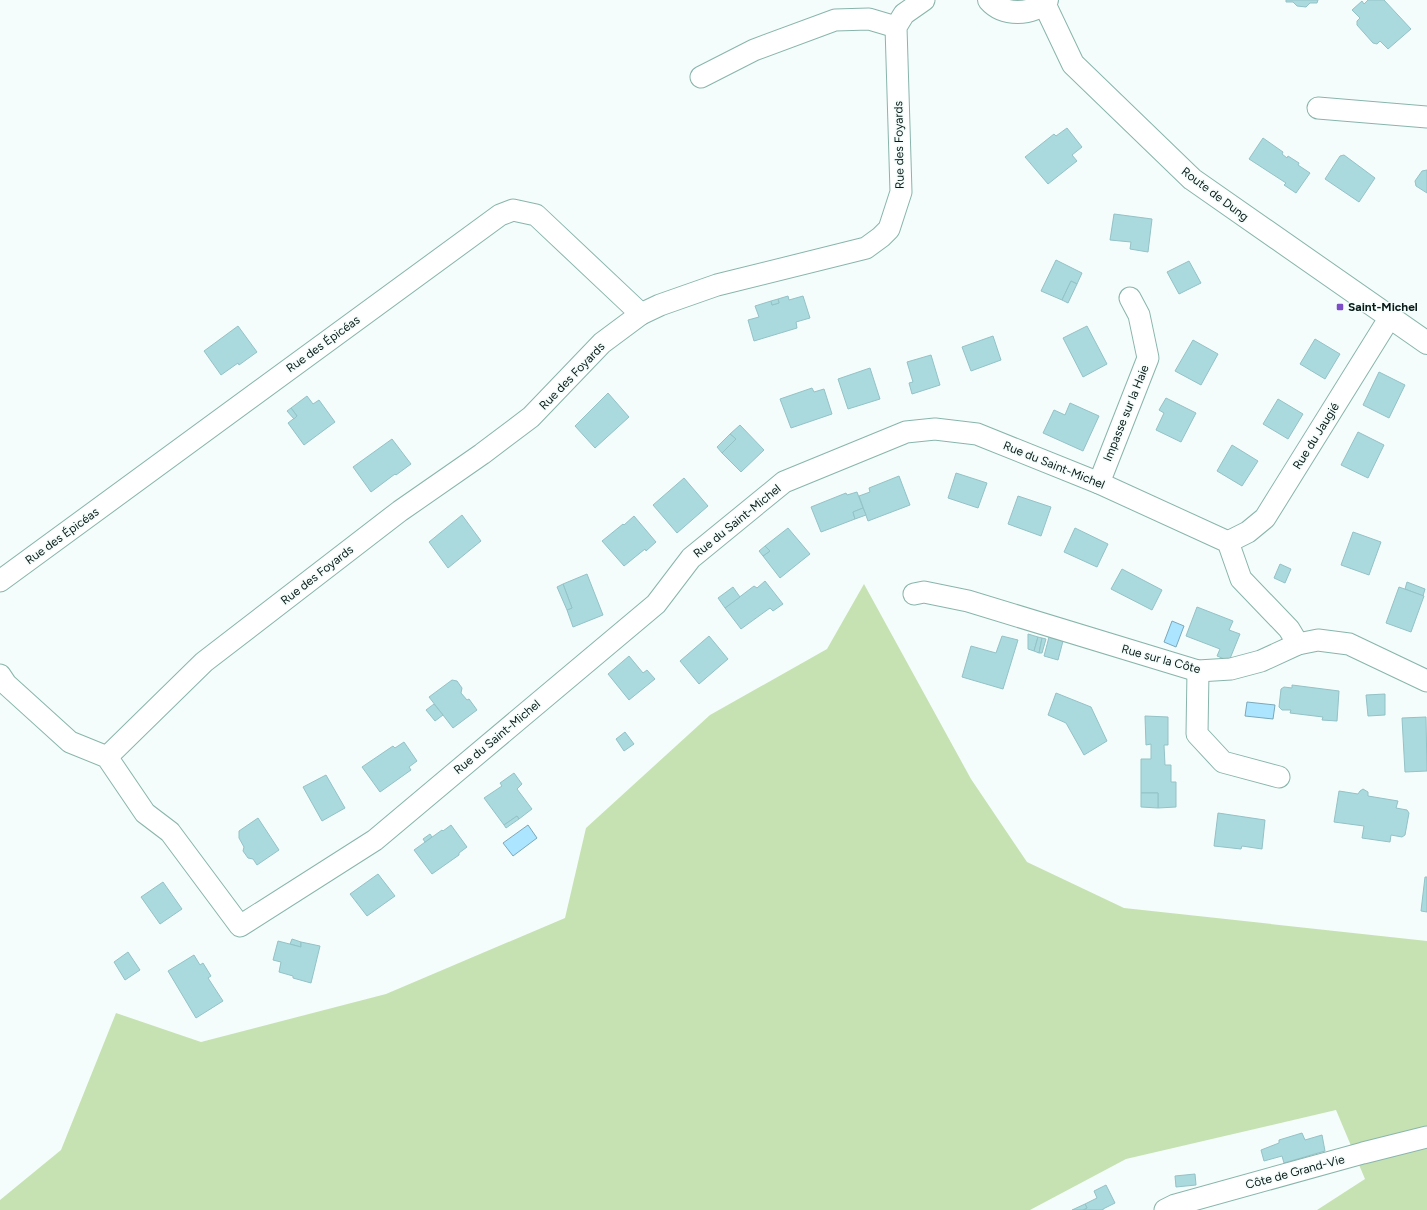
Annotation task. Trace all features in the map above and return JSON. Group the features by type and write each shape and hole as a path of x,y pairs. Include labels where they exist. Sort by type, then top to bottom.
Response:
{"street":[{"path":"701,77 754,50 835,20 869,19 896,27 904,14 924,0"},
{"path":"989,0 993,5 1010,12 1027,11 1045,2"},
{"name":"Route de Dung","path":"1045,2 1073,64 1192,179 1427,343"},
{"name":"Rue des Foyards","path":"108,757 204,662 400,511 482,454 531,417 602,343 641,314 660,305 717,285 866,248 881,238 889,229 901,192 896,27"},
{"path":"1318,108 1427,117"},
{"name":"Rue des Épicéas","path":"0,581 500,215 513,210 536,215 641,314"},
{"name":"Impasse sur la Haie","path":"1099,483 1148,358 1139,315 1130,298"},
{"name":"Rue du Jaugié","path":"1228,542 1248,532 1265,518 1390,318"},
{"name":"Rue du Saint-Michel","path":"108,757 145,813 170,832 240,926 375,840 656,604 691,558 784,482 906,432 935,429 977,434 1099,483 1228,542"},
{"path":"1228,542 1241,579 1288,628 1298,644"},
{"name":"Rue sur la Côte","path":"914,594 924,592 968,601 1198,671 1231,669 1261,661 1298,644 1318,640 1348,644 1427,681"},
{"path":"1198,671 1197,734 1223,762 1279,777"},
{"path":"0,675 6,684 70,742 108,757"},
{"name":"Côte de Grand-Vie","path":"1165,1210 1175,1205 1363,1153 1427,1137"}],"green space":[{"path":"864,584 971,779 1027,862 1124,908 1427,941 1427,1210 1317,1210 1365,1179 1336,1110 1126,1159 1030,1210 0,1210 0,1200 61,1150 116,1013 201,1042 386,994 565,918 586,828 710,715 827,649"}],"water":[{"path":"1172,621 1184,626 1176,647 1164,642"},
{"path":"1247,702 1275,705 1273,719 1245,716"},
{"path":"528,825 537,838 513,856 503,843"}],"building":[{"path":"1286,0 1318,0 1317,3 1310,3 1306,7 1297,6 1293,2 1286,2"},
{"path":"1368,0 1384,0 1411,29 1388,49 1380,41 1377,44 1373,43 1357,25 1357,21 1360,18 1352,10 1362,1 1364,4"},
{"path":"1067,128 1082,147 1072,155 1077,161 1048,184 1025,157 1054,134 1056,136"},
{"path":"1263,138 1283,152 1282,154 1287,158 1288,156 1299,163 1298,165 1310,173 1296,193 1284,185 1286,183 1249,159"},
{"path":"1344,155 1375,178 1359,202 1325,179 1340,156"},
{"path":"1427,170 1427,193 1416,186 1415,181 1422,171"},
{"path":"1114,214 1152,219 1148,252 1130,249 1131,242 1110,240"},
{"path":"1056,260 1082,273 1077,284 1071,281 1062,300 1041,291"},
{"path":"1189,261 1201,283 1179,294 1167,272"},
{"path":"1071,281 1077,284 1068,303 1062,300"},
{"path":"788,296 789,300 803,296 810,318 796,322 797,328 754,341 748,320 759,317 755,306 771,301 772,305 779,303 778,299"},
{"path":"778,299 779,303 772,305 771,301"},
{"path":"238,326 257,352 239,365 238,363 221,375 204,351"},
{"path":"1087,326 1107,364 1083,377 1063,338"},
{"path":"993,336 1001,360 971,371 962,347"},
{"path":"1315,339 1340,354 1325,379 1300,364"},
{"path":"1193,340 1218,354 1201,385 1175,371"},
{"path":"931,355 940,385 912,394 909,383 913,382 907,362"},
{"path":"870,368 880,399 848,409 838,379"},
{"path":"1379,372 1405,385 1389,418 1363,405"},
{"path":"812,388 814,392 824,389 832,414 791,428 780,399"},
{"path":"608,393 629,417 595,448 575,426"},
{"path":"307,396 313,404 319,400 335,422 304,445 288,423 297,416 291,408"},
{"path":"1166,398 1196,413 1181,442 1156,430 1164,413 1159,410"},
{"path":"1278,399 1303,414 1288,439 1263,424"},
{"path":"1070,403 1099,416 1083,451 1043,433 1054,410 1065,415"},
{"path":"291,408 297,416 294,419 287,411"},
{"path":"740,425 764,450 741,472 722,453 736,439 730,434"},
{"path":"1358,432 1384,445 1368,478 1341,465"},
{"path":"730,434 736,439 722,453 717,447"},
{"path":"392,439 411,464 371,492 353,467"},
{"path":"1232,445 1258,461 1242,486 1217,471"},
{"path":"956,473 987,483 978,508 948,498"},
{"path":"899,476 910,505 868,521 859,496 870,492 869,488"},
{"path":"684,478 708,506 677,533 653,505"},
{"path":"857,492 863,508 853,512 855,519 821,532 811,507 846,493 847,495"},
{"path":"1018,496 1051,507 1041,536 1008,524"},
{"path":"863,508 866,515 855,519 853,512"},
{"path":"462,515 481,541 448,568 429,542"},
{"path":"634,516 656,542 624,566 602,541"},
{"path":"788,528 810,554 780,578 763,556 770,551 765,546"},
{"path":"1075,528 1108,544 1097,567 1064,552"},
{"path":"1353,532 1381,542 1369,575 1341,565"},
{"path":"765,546 770,551 763,556 759,551"},
{"path":"1280,564 1291,569 1285,583 1274,578"},
{"path":"1122,569 1162,590 1152,610 1111,589"},
{"path":"587,574 603,615 573,627 567,610 572,608 563,584"},
{"path":"765,581 783,604 773,611 770,608 741,629 725,608 754,586 757,588"},
{"path":"1407,582 1425,589 1423,596 1405,589"},
{"path":"563,584 572,608 567,610 557,587"},
{"path":"733,587 740,597 725,608 718,598"},
{"path":"1399,587 1424,596 1411,632 1386,623"},
{"path":"1197,607 1233,621 1229,630 1240,634 1229,661 1217,656 1220,649 1186,636"},
{"path":"1028,634 1038,637 1034,651 1028,649"},
{"path":"709,636 728,659 699,684 680,661"},
{"path":"1002,636 1018,640 1003,689 962,677 971,646 996,653"},
{"path":"1038,637 1042,638 1039,653 1034,651"},
{"path":"1049,637 1063,641 1058,660 1044,656"},
{"path":"1042,638 1046,639 1042,653 1039,653"},
{"path":"629,656 643,673 647,670 655,679 629,700 608,674"},
{"path":"452,680 457,681 462,688 461,693 467,700 469,699 477,710 453,728 429,697"},
{"path":"1292,685 1339,691 1337,721 1322,720 1323,717 1290,713 1291,710 1282,710 1279,707 1281,689 1284,687 1292,688"},
{"path":"1056,693 1091,707 1107,741 1084,755 1066,723 1048,715"},
{"path":"1385,694 1385,715 1368,716 1366,695"},
{"path":"434,704 443,715 435,721 426,710"},
{"path":"1145,716 1168,717 1168,745 1164,745 1165,765 1171,765 1171,782 1176,782 1176,807 1158,808 1158,793 1141,793 1141,759 1151,759 1151,744 1146,745"},
{"path":"1426,717 1427,771 1405,772 1402,718"},
{"path":"625,732 634,744 624,751 616,739"},
{"path":"404,742 417,761 409,767 411,770 380,792 362,767 393,746 395,748"},
{"path":"514,773 522,784 517,789 532,809 519,819 517,816 504,825 484,798 502,786 500,783"},
{"path":"326,775 345,808 322,821 303,787"},
{"path":"1363,789 1368,792 1368,796 1398,801 1396,808 1407,810 1409,813 1405,835 1402,837 1391,835 1390,842 1362,838 1364,826 1334,822 1339,791 1358,794"},
{"path":"1141,793 1158,793 1158,808 1141,807"},
{"path":"1218,813 1265,820 1262,849 1242,846 1241,849 1214,846"},
{"path":"517,816 519,819 506,828 504,825"},
{"path":"258,818 279,850 257,865 253,859 248,858 243,851 244,847 239,838 239,831"},
{"path":"451,825 467,847 459,853 459,855 432,874 414,850"},
{"path":"430,834 432,837 425,842 423,839"},
{"path":"378,874 395,896 367,916 350,894"},
{"path":"1425,877 1427,877 1427,912 1421,911"},
{"path":"163,882 182,909 160,924 141,897"},
{"path":"292,939 301,942 301,947 290,944"},
{"path":"278,941 301,947 301,942 320,946 311,983 279,972 281,962 273,960"},
{"path":"128,952 140,970 125,980 114,962"},
{"path":"194,955 200,965 203,963 211,976 208,978 223,1001 196,1018 168,971"},
{"path":"1302,1133 1305,1140 1322,1135 1325,1151 1284,1163 1282,1156 1264,1161 1261,1150 1279,1143 1279,1140"},
{"path":"1195,1174 1196,1185 1176,1187 1175,1176"},
{"path":"1106,1185 1115,1203 1103,1210 1083,1210 1087,1208 1085,1204 1097,1198 1094,1191"},
{"path":"1085,1204 1087,1208 1083,1210 1072,1210"}],"place":[{"name":"Saint-Michel","path":"1340,307"}]}
